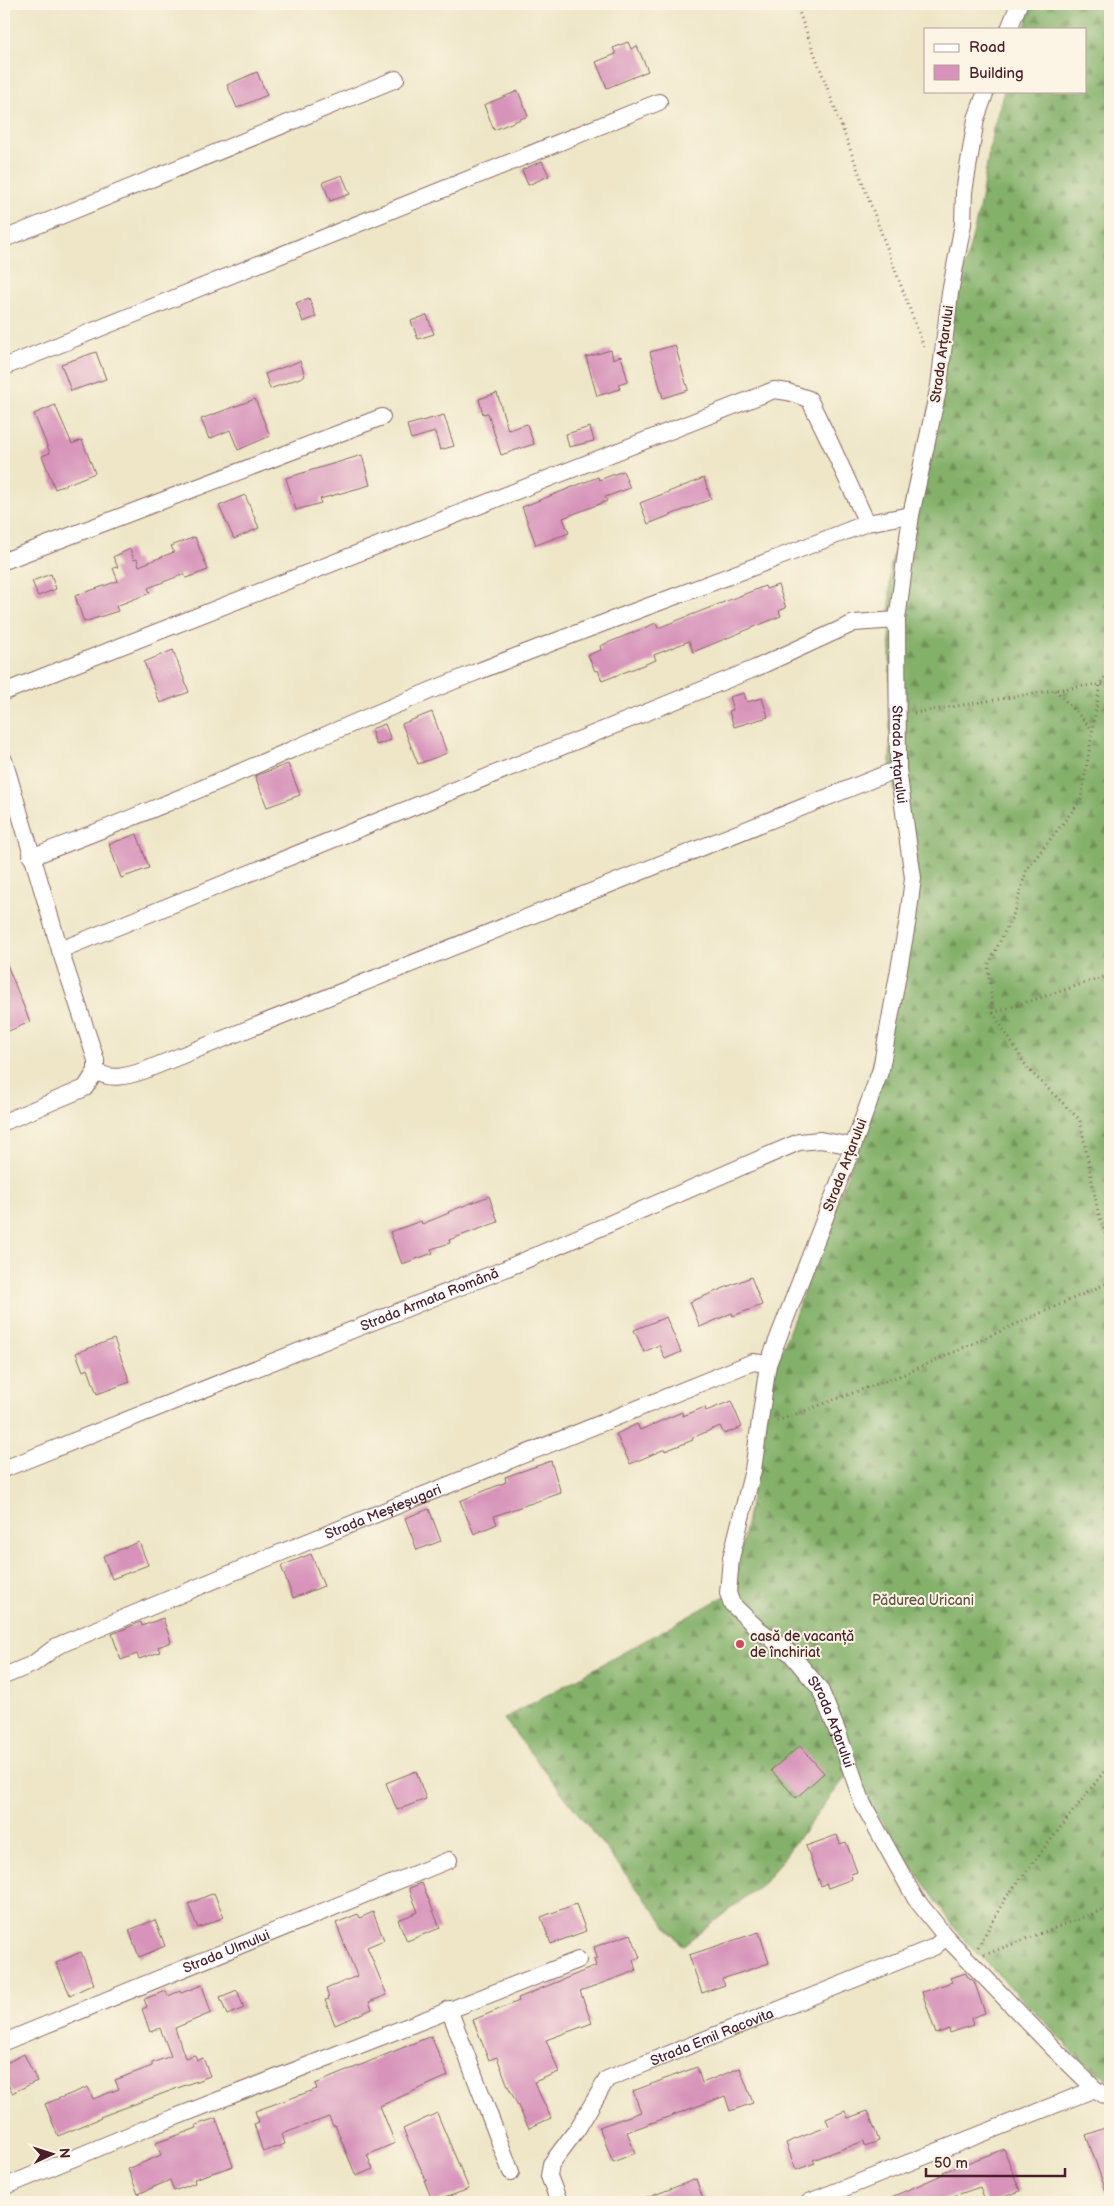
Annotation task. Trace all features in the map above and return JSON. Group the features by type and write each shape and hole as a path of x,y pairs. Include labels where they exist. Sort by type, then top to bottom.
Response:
{"street":[{"path":"1009,28 1019,4"},
{"path":"4,239 396,79"},
{"name":"Strada Arțarului","path":"986,92 976,119 967,174 963,224 950,293 939,386 911,516 897,620 898,768 913,878 911,900 881,1069 854,1146 768,1364 753,1470 731,1558 729,1598 732,1604 756,1627 791,1654 820,1689 863,1804 915,1898 946,1937 1094,2089 1110,2099"},
{"path":"4,367 659,102"},
{"path":"4,692 774,390 788,392 809,399 867,523"},
{"path":"4,561 382,417"},
{"path":"31,857 166,803 474,673 770,562 867,523 911,516"},
{"path":"60,950 756,668 854,623 897,620"},
{"path":"4,760 31,857 94,1050 96,1071 85,1088 4,1122"},
{"path":"96,1071 104,1076 112,1077 143,1071 898,768"},
{"name":"Strada Armata Română","path":"4,1469 505,1269 798,1142 820,1140 854,1146"},
{"name":"Strada Meșteșugari","path":"4,1676 33,1664 58,1646 284,1552 754,1362 768,1364"},
{"name":"Strada Ulmului","path":"4,2042 449,1860"},
{"name":"Strada Emil Racovita","path":"559,2202 549,2176 551,2164 578,2128 607,2079 934,1947 946,1937"},
{"path":"4,2187 449,2009 578,1960"},
{"path":"449,2009 511,2172"},
{"path":"809,2202 1094,2089"}],"path":[{"path":"796,4 928,358"},
{"path":"1110,669 1100,684 1081,800 1027,869 1013,915 988,966 993,1013 1028,1069 1080,1120 1098,1212 1110,1248"},
{"path":"898,715 1100,684 1110,687"},
{"path":"1055,690 1093,730"},
{"path":"993,1013 1110,975"},
{"path":"760,1427 907,1373 1110,1282"},
{"path":"970,1960 1007,1896 1110,1764"},
{"path":"970,1960 1110,1907"}],"green space":[{"name":"Pădurea Uricani","path":"1033,4 1110,4 1110,2081 1082,2061 959,1934 848,1774 764,1883 682,1946 504,1719 734,1591 773,1374 858,1147 907,878 890,761 890,568 979,210 993,129 1004,92 1086,92 1086,28 1024,28"}],"building":[{"path":"628,42 631,49 637,46 648,71 607,88 596,62 616,54 613,48"},
{"path":"257,72 267,95 237,108 227,85"},
{"path":"518,91 528,116 494,130 484,105"},
{"path":"542,161 549,176 528,185 522,170"},
{"path":"342,175 350,194 330,201 323,182"},
{"path":"309,298 316,317 303,322 296,303"},
{"path":"427,315 434,334 418,339 411,321"},
{"path":"675,345 688,390 663,398 650,352"},
{"path":"611,350 613,359 621,356 628,381 618,384 620,389 597,396 586,357"},
{"path":"96,352 106,379 71,391 61,364"},
{"path":"300,361 305,376 270,389 265,374"},
{"path":"497,393 508,430 527,424 534,444 501,455 488,413 483,414 479,399"},
{"path":"255,399 270,436 238,450 230,430 209,439 201,419"},
{"path":"55,405 72,444 82,440 95,473 55,489 42,456 50,453 34,414"},
{"path":"444,415 454,446 440,450 435,432 411,439 407,425"},
{"path":"590,427 594,441 569,447 566,434"},
{"path":"362,455 370,485 320,499 321,503 296,510 286,478"},
{"path":"623,471 630,488 605,497 607,501 563,518 569,533 536,545 522,507 598,477 599,480"},
{"path":"704,478 711,499 648,524 640,503"},
{"path":"245,495 259,528 234,539 219,506"},
{"path":"195,537 208,570 186,578 184,574 148,588 150,593 116,606 118,611 84,622 75,596 118,581 113,568 118,567 113,557 130,549 134,560 137,559 139,566 174,552 171,546"},
{"path":"51,574 56,589 38,596 32,581"},
{"path":"778,585 786,608 779,611 781,616 693,652 689,641 654,655 656,660 602,681 598,670 595,671 588,655 601,650 600,646 656,623 658,628 765,586 766,589"},
{"path":"173,650 189,692 160,703 144,662"},
{"path":"744,693 747,702 762,698 768,717 734,727 729,711 733,710 729,697"},
{"path":"432,712 447,753 418,764 402,724"},
{"path":"385,724 391,740 376,745 371,729"},
{"path":"288,764 300,795 267,807 255,776"},
{"path":"137,834 149,868 121,878 109,844"},
{"path":"4,957 30,1022 4,1033"},
{"path":"489,1196 498,1222 449,1240 450,1243 431,1249 433,1253 402,1264 390,1232 421,1221 422,1224"},
{"path":"751,1277 762,1305 733,1316 732,1313 700,1327 690,1302"},
{"path":"666,1317 681,1352 665,1359 659,1345 644,1352 634,1330"},
{"path":"114,1339 130,1382 97,1394 88,1369 83,1371 76,1353"},
{"path":"731,1401 742,1427 724,1434 720,1426 692,1438 693,1440 665,1451 665,1449 630,1464 616,1434 637,1424 640,1430 682,1412 683,1416 705,1407 706,1411"},
{"path":"551,1461 561,1493 494,1516 497,1524 474,1534 460,1501 506,1482 505,1477"},
{"path":"429,1509 441,1541 417,1550 405,1518"},
{"path":"139,1542 148,1565 112,1579 103,1556"},
{"path":"311,1554 324,1586 293,1598 281,1566"},
{"path":"163,1618 171,1642 158,1647 160,1652 139,1659 137,1654 121,1660 112,1634 141,1622 142,1626"},
{"path":"800,1746 824,1773 796,1798 771,1770"},
{"path":"416,1771 426,1799 397,1810 386,1783"},
{"path":"837,1835 840,1844 846,1842 857,1872 851,1874 852,1879 828,1888 826,1883 821,1886 806,1846"},
{"path":"422,1883 440,1928 407,1941 398,1920 418,1912 409,1888"},
{"path":"214,1893 224,1917 198,1928 188,1904"},
{"path":"576,1904 586,1931 551,1944 541,1917"},
{"path":"373,1912 384,1940 367,1947 387,1995 369,2002 372,2009 335,2025 325,2000 329,1999 326,1989 357,1976 336,1923 358,1914 360,1918"},
{"path":"155,1920 165,1946 139,1957 129,1930"},
{"path":"759,1932 769,1963 722,1979 725,1985 702,1993 689,1955"},
{"path":"631,1934 640,1958 633,1960 636,1971 580,1991 592,2023 546,2040 559,2072 534,2082 551,2118 529,2128 508,2086 497,2057 489,2060 473,2020 519,2001 518,1998 596,1966 594,1959 597,1958 594,1947"},
{"path":"81,1952 94,1984 70,1995 56,1963"},
{"path":"966,1973 974,1981 985,2013 971,2018 973,2025 950,2033 949,2029 936,2034 922,1992 952,1982 950,1978"},
{"path":"202,1985 211,2013 175,2028 185,2058 195,2055 197,2060 203,2058 210,2076 100,2117 58,2136 45,2104 88,2087 93,2099 119,2089 115,2080 152,2066 152,2063 171,2056 160,2028 150,2032 142,2009 147,2007 144,1999 166,1991 168,1996 180,1991 181,1993"},
{"path":"237,1990 244,2008 227,2015 220,1997"},
{"path":"431,2036 448,2076 380,2106 395,2143 367,2155 373,2169 356,2176 335,2125 333,2126 329,2117 282,2134 285,2144 263,2152 254,2124 259,2122 255,2111 317,2089 315,2084"},
{"path":"24,2054 37,2081 12,2093 4,2075 4,2064"},
{"path":"697,2067 702,2083 740,2068 753,2103 730,2111 725,2096 627,2132 635,2153 613,2162 599,2127 641,2112 633,2091"},
{"path":"845,2111 848,2118 868,2111 879,2141 865,2146 864,2141 813,2160 815,2163 796,2170 786,2143 829,2126 826,2119"},
{"path":"437,2113 469,2189 433,2202 424,2180 426,2180 403,2129"},
{"path":"216,2118 233,2166 194,2179 195,2183 174,2191 170,2180 138,2194 128,2169 161,2155 156,2143 197,2128 196,2125"},
{"path":"1110,2126 1110,2197 1108,2197 1086,2135"},
{"path":"1004,2149 1020,2191 991,2202 986,2202 980,2187 936,2202 880,2202 944,2174 943,2172"},
{"path":"696,2179 704,2202 639,2202 639,2201"}],"place":[{"name":"casă de vacanță de închiriat","path":"740,1644"}]}
